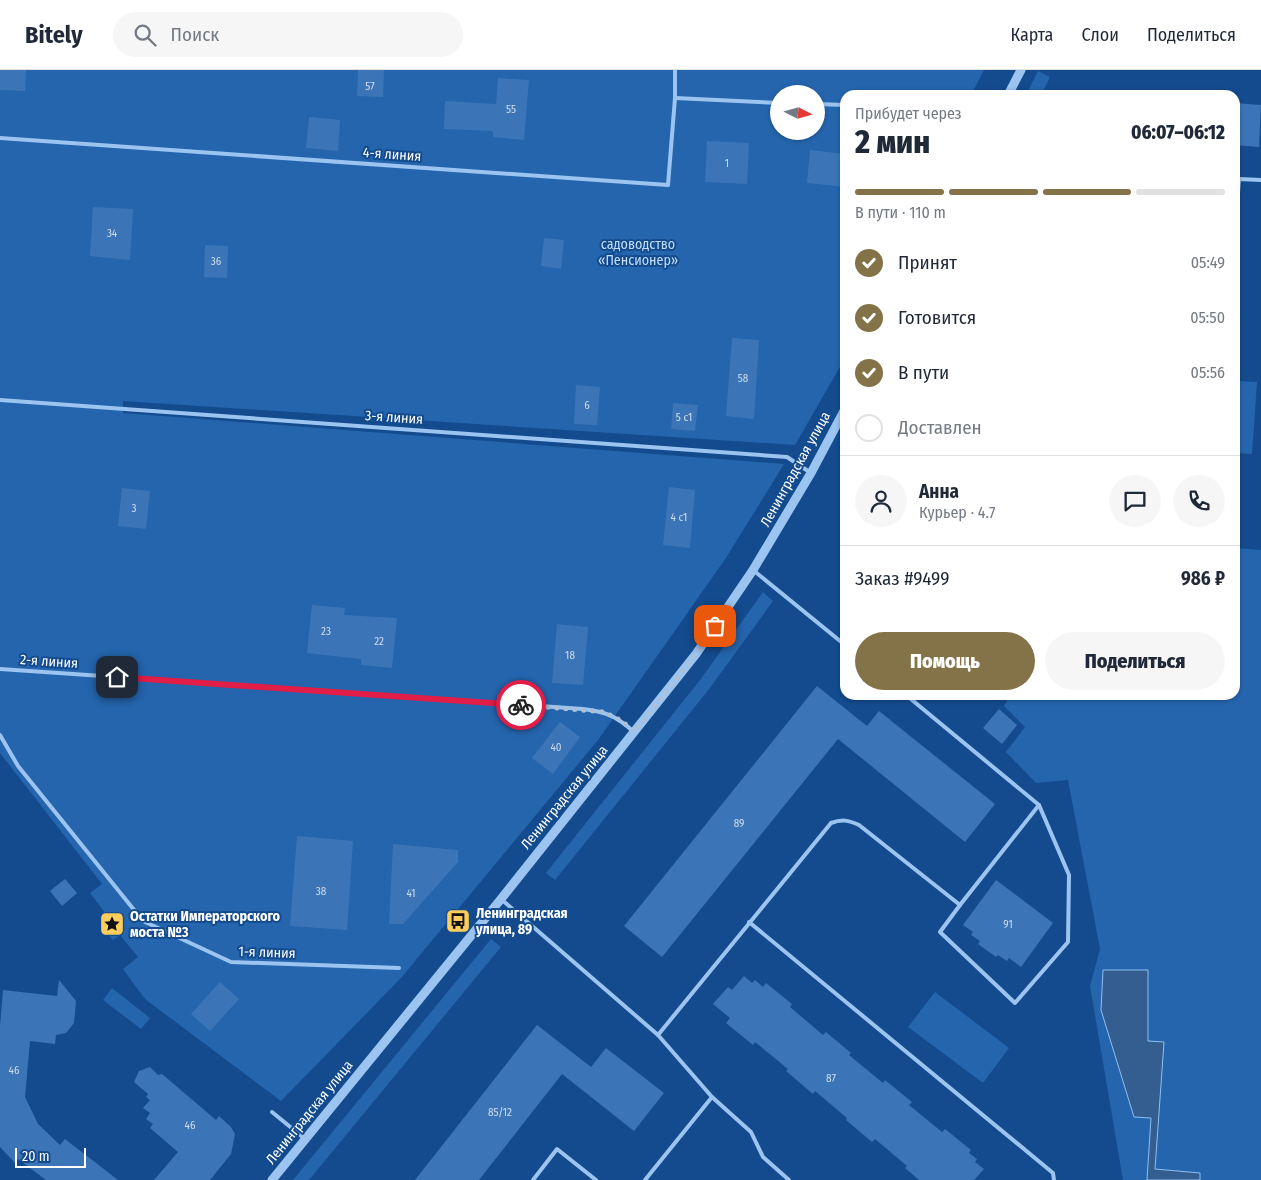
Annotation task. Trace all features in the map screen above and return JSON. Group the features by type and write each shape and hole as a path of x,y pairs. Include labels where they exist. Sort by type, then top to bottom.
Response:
{"street":[{"path":"1011,90 1021,70"},
{"name":"Ленинградская улица","path":"272,1180 501,899 696,654 753,570 811,473 840,418"}],"lane":[{"name":"4-я линия","path":"0,138 668,185 675,98 675,70"},
{"path":"675,98 770,103"},
{"path":"825,105 840,106"},
{"path":"1240,179 1261,180"},
{"name":"3-я линия","path":"0,400 787,457 811,473"},
{"path":"753,570 840,641"},
{"name":"2-я линия","path":"0,669 574,708 604,712 622,721 634,732"},
{"path":"912,700 1039,805 1069,875 1068,942 1015,1002 940,932 1039,805"},
{"name":"1-я линия","path":"0,735 18,766 143,920 231,962 399,968"},
{"path":"658,1035 831,823 839,820 848,820 859,825 960,905"},
{"path":"501,899 658,1035 712,1097 752,1132 763,1157 789,1180"},
{"path":"749,922 1053,1173 1054,1180"},
{"path":"645,1180 712,1097"},
{"path":"272,1112 305,1139"},
{"path":"533,1180 557,1149 596,1180"}],"green space":[{"name":"садоводство «Пенсионер»","path":"0,70 984,70 974,90 840,90 840,367 795,445 123,401 123,413 784,464 726,558 598,740 401,978 281,1101 145,999 123,969 138,957 120,935 113,940 100,924 109,918 90,893 102,884 0,753"},
{"path":"1038,71 1050,77 1044,90 1028,90"},
{"path":"1240,381 1257,382 1252,454 1240,453"},
{"path":"1240,548 1261,550 1261,1180 1123,1180 1090,986 1100,949 1068,780 1036,783 1006,752 1025,727 1004,706 1007,700 1240,700"},
{"path":"763,592 773,601 710,688 555,880 546,873 700,680"},
{"path":"491,939 501,947 309,1180 293,1180"},
{"path":"112,988 150,1018 141,1029 103,1000"},
{"path":"935,992 1009,1048 983,1083 908,1027"}],"shaded area":[{"path":"1103,970 1148,970 1148,1041 1164,1042 1155,1169 1200,1173 1200,1180 1147,1180 1151,1118 1134,1117 1101,1010"}],"building":[{"path":"0,70 26,70 25,91 0,90"},
{"path":"358,70 384,70 383,97 357,96"},
{"path":"498,78 529,80 524,140 493,137 493,131 444,129 445,101 496,104"},
{"path":"1240,103 1261,105 1259,147 1240,145"},
{"path":"309,117 340,120 338,151 306,148"},
{"path":"707,141 749,143 747,184 705,182"},
{"path":"810,150 840,153 840,186 807,183"},
{"path":"93,207 133,209 130,260 90,256"},
{"path":"544,238 564,240 561,269 541,266"},
{"path":"205,245 228,246 227,278 204,277"},
{"path":"732,338 759,340 754,419 726,416"},
{"path":"576,385 600,387 597,425 574,424"},
{"path":"673,403 698,405 695,431 671,429"},
{"path":"669,487 695,490 690,548 663,545"},
{"path":"122,488 150,491 146,529 118,526"},
{"path":"312,605 345,608 344,615 397,618 392,668 361,665 361,659 307,653"},
{"path":"557,624 588,627 583,685 552,683"},
{"path":"817,686 867,726 879,711 995,804 965,842 838,739 662,957 624,926"},
{"path":"999,709 1017,725 1002,744 983,728"},
{"path":"560,722 580,737 553,774 532,758"},
{"path":"297,836 353,841 347,930 290,926"},
{"path":"393,844 458,850 458,862 403,924 389,924"},
{"path":"65,879 77,893 62,906 50,891"},
{"path":"996,880 1053,923 1021,967 1009,958 1007,961 998,955 996,957 978,944 980,941 971,935 973,932 963,925"},
{"path":"744,976 752,983 755,980 763,987 766,983 792,1004 790,1007 823,1035 826,1032 851,1053 849,1055 883,1083 885,1080 912,1102 909,1105 942,1132 945,1129 971,1150 969,1153 977,1159 975,1162 984,1169 974,1180 919,1180 905,1168 907,1166 875,1139 872,1142 846,1120 847,1118 815,1091 813,1094 786,1071 788,1069 755,1042 753,1045 726,1023 730,1018 713,1004 728,987 732,990"},
{"path":"59,980 76,1001 74,1023 66,1033 56,1035 55,1044 30,1041 25,1097 38,1124 60,1145 65,1139 118,1180 46,1180 18,1159 15,1163 0,1147 0,1026 3,990 57,996"},
{"path":"220,982 239,999 210,1031 191,1014"},
{"path":"537,1025 591,1067 606,1048 664,1093 634,1131 562,1074 479,1180 415,1180"},
{"path":"150,1067 158,1075 162,1074 216,1120 219,1116 231,1127 235,1134 231,1154 210,1180 154,1180 178,1152 150,1128 153,1124 146,1119 150,1113 143,1108 150,1100 146,1097 148,1094 134,1082 139,1071"}],"way so far":[{"path":"521,705 604,712 622,721 634,732 696,654 715,626"}],"place":[{"name":"Ленинградская улица, 89","path":"458,921"},
{"name":"Остатки Императорского моста №3","path":"112,924"}],"route":[{"path":"117,677 521,705"}]}
